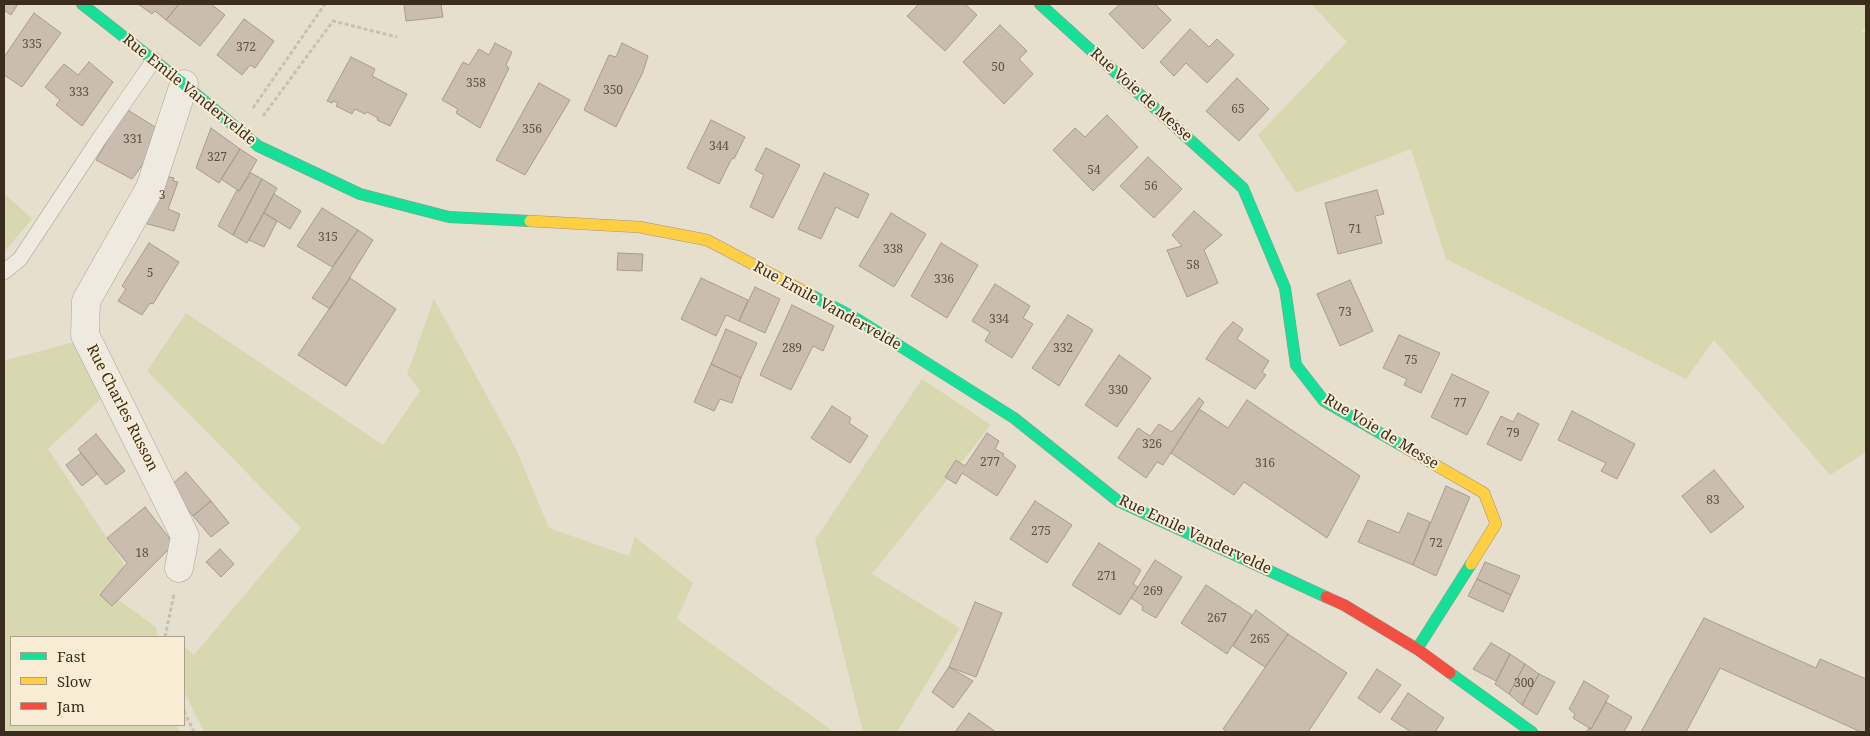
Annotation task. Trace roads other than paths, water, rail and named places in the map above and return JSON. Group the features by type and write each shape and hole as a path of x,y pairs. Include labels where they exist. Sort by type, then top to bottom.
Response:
{"street":[{"name":"Rue Emile Vandervelde","path":"82,4 184,84 258,146 360,194 449,218 639,227 707,240 857,319 1014,418 1118,501 1344,605 1417,650 1532,732"},
{"name":"Rue Voie de Messe","path":"1040,4 1243,188 1285,288 1296,365 1324,401 1484,493 1496,524 1417,650"},
{"name":"Rue Charles Russon","path":"179,568 185,536 85,335 86,301 150,188 184,84"}],"lane":[{"path":"4,272 20,259 98,139 154,60"}]}
